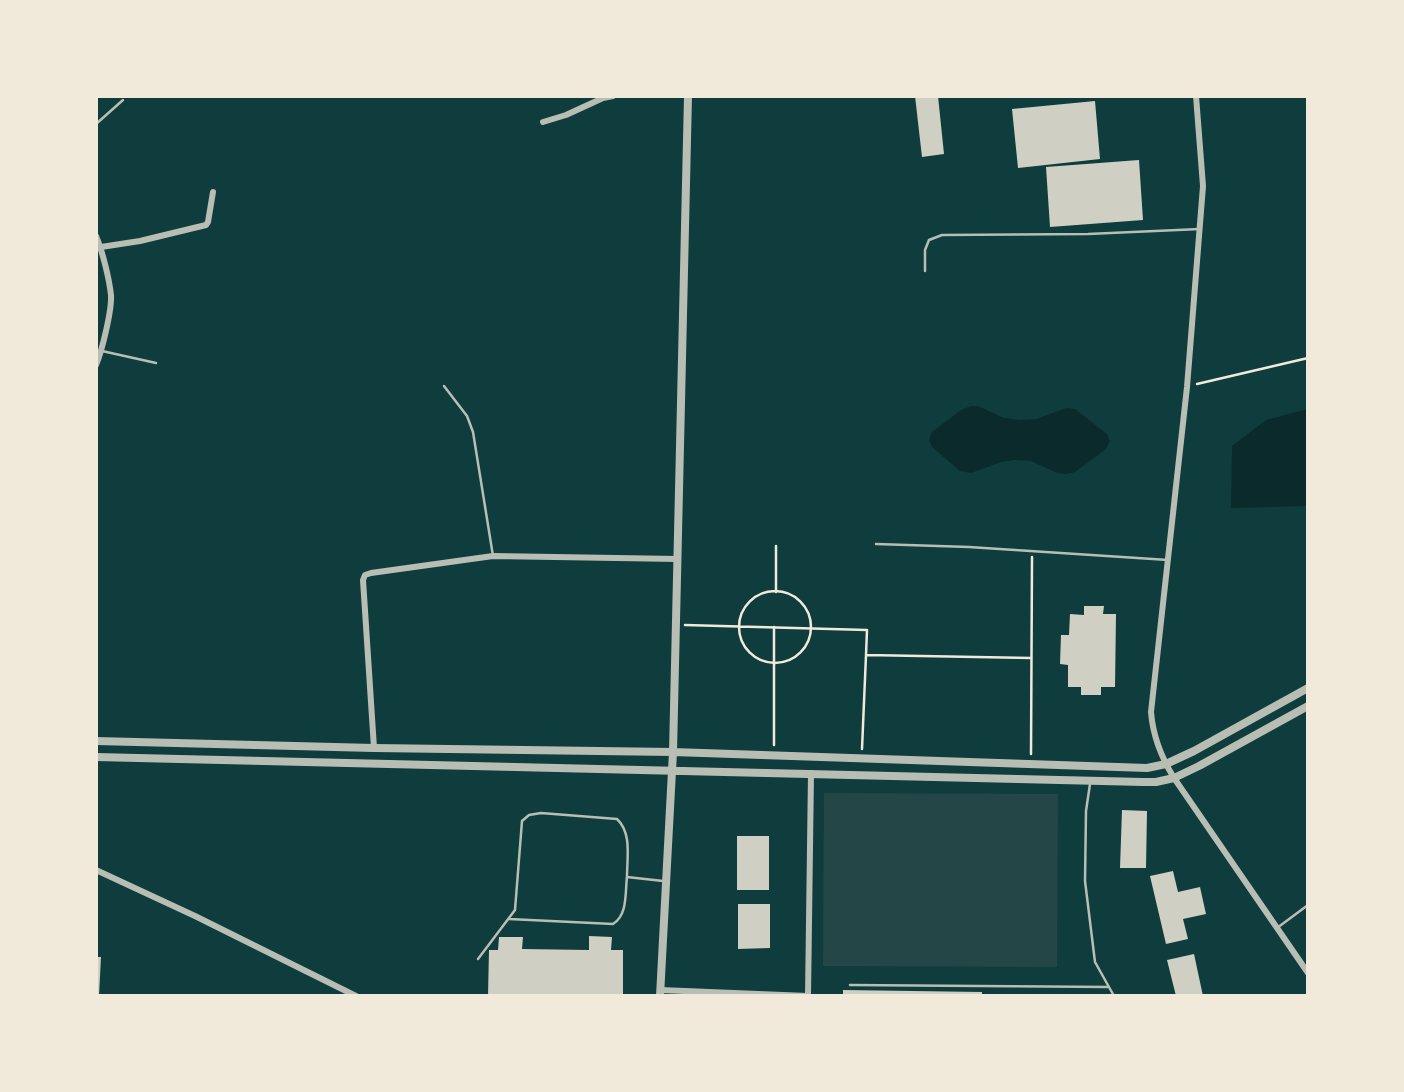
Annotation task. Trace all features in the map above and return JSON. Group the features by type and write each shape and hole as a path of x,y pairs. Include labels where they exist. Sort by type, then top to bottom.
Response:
{"street":[{"path":"543,122 613,96"},
{"path":"688,96 673,752 660,993 808,996 811,773"},
{"path":"1196,96 1203,186 1186,387 1151,712 1153,729 1157,745 1174,778 1308,973"},
{"path":"100,247 140,241 206,225 213,192"},
{"path":"96,236 111,297 102,351 96,365"},
{"path":"374,748 363,580 365,575 494,556 678,559"},
{"path":"96,741 673,752 1147,768 1166,764 1194,751 1308,688"},
{"path":"96,757 1143,782 1174,778 1308,706"},
{"path":"96,870 356,996"}],"lane":[{"path":"96,124 123,100"},
{"path":"926,271 925,250 929,240 942,235 1088,234 1200,229"},
{"path":"102,351 156,363"},
{"path":"444,386 467,416 473,432 494,556"},
{"path":"876,544 969,547 1168,561"},
{"path":"1091,781 1086,811 1085,881 1095,962 1114,996"},
{"path":"478,959 515,910 522,821 529,815 541,813 617,819 624,825 627,877 620,920 613,924 509,919"},
{"path":"627,877 666,881"},
{"path":"1277,928 1308,905"},
{"path":"850,985 1109,987"}],"path":[{"path":"1186,387 1308,358"},
{"path":"776,546 776,592"},
{"path":"1031,764 1032,553"},
{"path":"776,592 797,599 805,607 810,617 811,629 809,640 795,657 774,663 753,656 745,648 740,638 739,626 741,615 755,598 776,592"},
{"path":"676,625 867,630 862,758"},
{"path":"774,627 774,755"},
{"path":"866,655 1031,658"}],"shaded area":[{"path":"978,406 1004,418 1020,420 1037,419 1066,408 1075,409 1107,434 1110,441 1106,449 1075,472 1066,474 1057,473 1031,461 1015,460 971,473 960,471 932,447 929,440 932,432 961,410"},
{"path":"1308,409 1308,506 1231,508 1232,446 1266,420"},
{"path":"824,793 1058,794 1057,967 823,966"}],"building":[{"path":"915,96 938,96 944,154 922,157"},
{"path":"1095,101 1100,159 1018,168 1012,109"},
{"path":"1139,160 1143,220 1050,227 1046,167"},
{"path":"1084,606 1104,606 1103,614 1116,614 1115,687 1101,687 1101,695 1081,695 1081,687 1068,687 1068,665 1060,664 1061,635 1069,635 1070,614 1084,615"},
{"path":"1122,810 1147,811 1146,868 1120,868"},
{"path":"737,836 769,836 769,890 737,890"},
{"path":"1173,871 1178,892 1200,887 1206,914 1183,919 1188,939 1166,944 1150,876"},
{"path":"738,904 770,904 770,948 738,949"},
{"path":"589,936 612,937 611,950 623,950 623,996 488,996 489,950 498,950 499,937 523,937 522,949 589,950"},
{"path":"1194,954 1203,996 1176,996 1167,960"},
{"path":"96,957 101,957 99,996 96,996"},
{"path":"843,990 982,992 982,996 843,996"}]}
